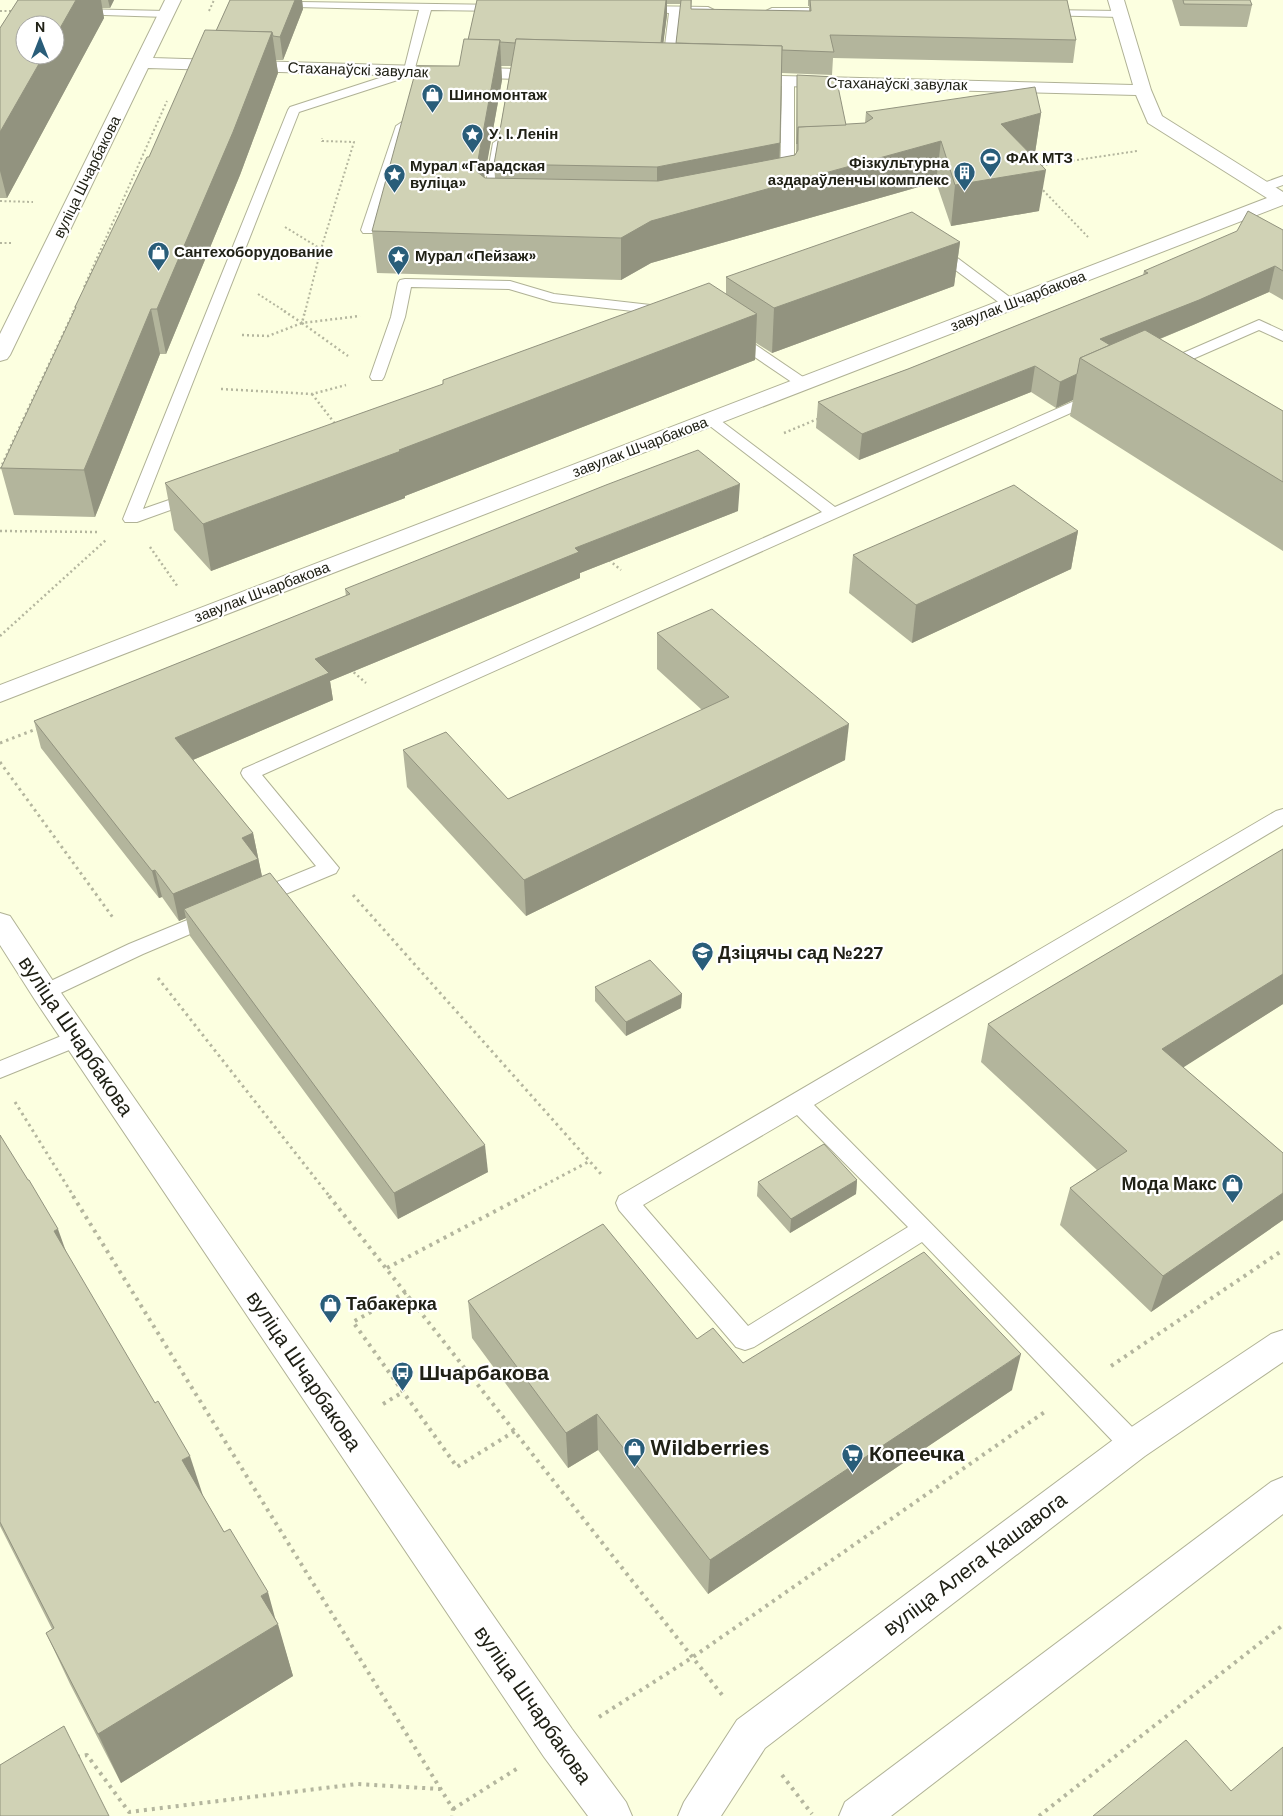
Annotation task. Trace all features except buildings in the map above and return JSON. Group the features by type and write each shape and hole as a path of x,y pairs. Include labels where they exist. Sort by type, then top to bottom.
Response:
{"street":[{"name":"вуліца Шчарбакова","path":"0,355 170,7"},
{"path":"1118,7 1142,90 1154,118 1278,192"},
{"name":"Стаханаўскі завулак","path":"142,63 414,72 509,82 559,75"},
{"path":"662,78 686,78"},
{"name":"Стаханаўскі завулак","path":"732,80 1142,90"},
{"name":"завулак Шчарбакова","path":"0,694 1010,304 1278,192"},
{"name":"вуліца Шчарбакова","path":"0,923 76,1038 558,1743 612,1816"},
{"name":"вуліца Алега Кашавога","path":"698,1816 751,1734 1132,1445 1283,1344"},
{"path":"859,1816 1280,1499"}],"lane":[{"path":"300,5 426,7 476,4 513,8"},
{"path":"28,11 170,7"},
{"path":"415,88 414,72 426,7"},
{"path":"627,9 675,10 713,7"},
{"path":"1028,13 1118,7"},
{"path":"662,78 675,10"},
{"path":"760,11 849,12"},
{"path":"131,519 294,110 414,72"},
{"path":"777,193 786,191 792,161 788,81"},
{"path":"368,230 406,115"},
{"path":"497,213 487,213 501,128"},
{"path":"927,242 1010,304"},
{"path":"376,377 398,317 405,283 510,285 553,298 673,321"},
{"path":"1149,373 1259,324 1283,337"},
{"path":"725,330 804,384"},
{"path":"45,992 136,949 329,868 250,773 1113,389"},
{"path":"711,420 833,513"},
{"path":"131,519 212,490"},
{"path":"924,1230 745,1340 627,1203 1283,816"},
{"path":"0,1070 76,1038"},
{"path":"799,1103 1132,1445"}],"path":[{"path":"0,11 28,11"},
{"path":"302,323 321,249 354,142 322,141 326,111 366,87"},
{"path":"83,291 170,93"},
{"path":"1030,167 1143,151"},
{"path":"1034,181 1092,241"},
{"path":"0,201 33,202"},
{"path":"255,208 321,249"},
{"path":"0,243 11,243"},
{"path":"229,274 302,323"},
{"path":"0,469 79,300"},
{"path":"205,334 268,336 302,323 360,316 398,317"},
{"path":"183,387 312,394 376,377"},
{"path":"312,394 338,428"},
{"path":"748,448 828,415"},
{"path":"0,636 131,519 179,588"},
{"path":"0,531 116,532"},
{"path":"607,559 651,595"},
{"path":"350,668 393,709"},
{"path":"0,743 46,725"},
{"path":"0,762 136,949 693,1657 1078,1389 1283,1250"},
{"path":"329,868 627,1203"},
{"path":"10,1095 453,1809 452,1816"},
{"path":"387,1268 590,1161"},
{"path":"406,1292 354,1322 457,1467 515,1431"},
{"path":"1039,1816 1283,1625"},
{"path":"68,1758 87,1755 130,1812 357,1784 440,1789"}],"place":[{"name":"Шиномонтаж","path":"433,114"},
{"name":"У. І. Ленін","path":"473,153"},
{"name":"ФАК МТЗ","path":"990,177"},
{"name":"Фізкультурна аздараўленчы комплекс","path":"965,191"},
{"name":"Мурал «Гарадская вуліца»","path":"394,194"},
{"name":"Сантехоборудование","path":"158,271"},
{"name":"Мурал «Пейзаж»","path":"399,275"},
{"name":"Дзіцячы сад №227","path":"702,972"},
{"name":"Мода Макс","path":"1233,1203"},
{"name":"Табакерка","path":"330,1323"},
{"name":"Шчарбакова","path":"403,1392"},
{"name":"Wildberries","path":"634,1467"},
{"name":"Копеечка","path":"853,1473"}]}
